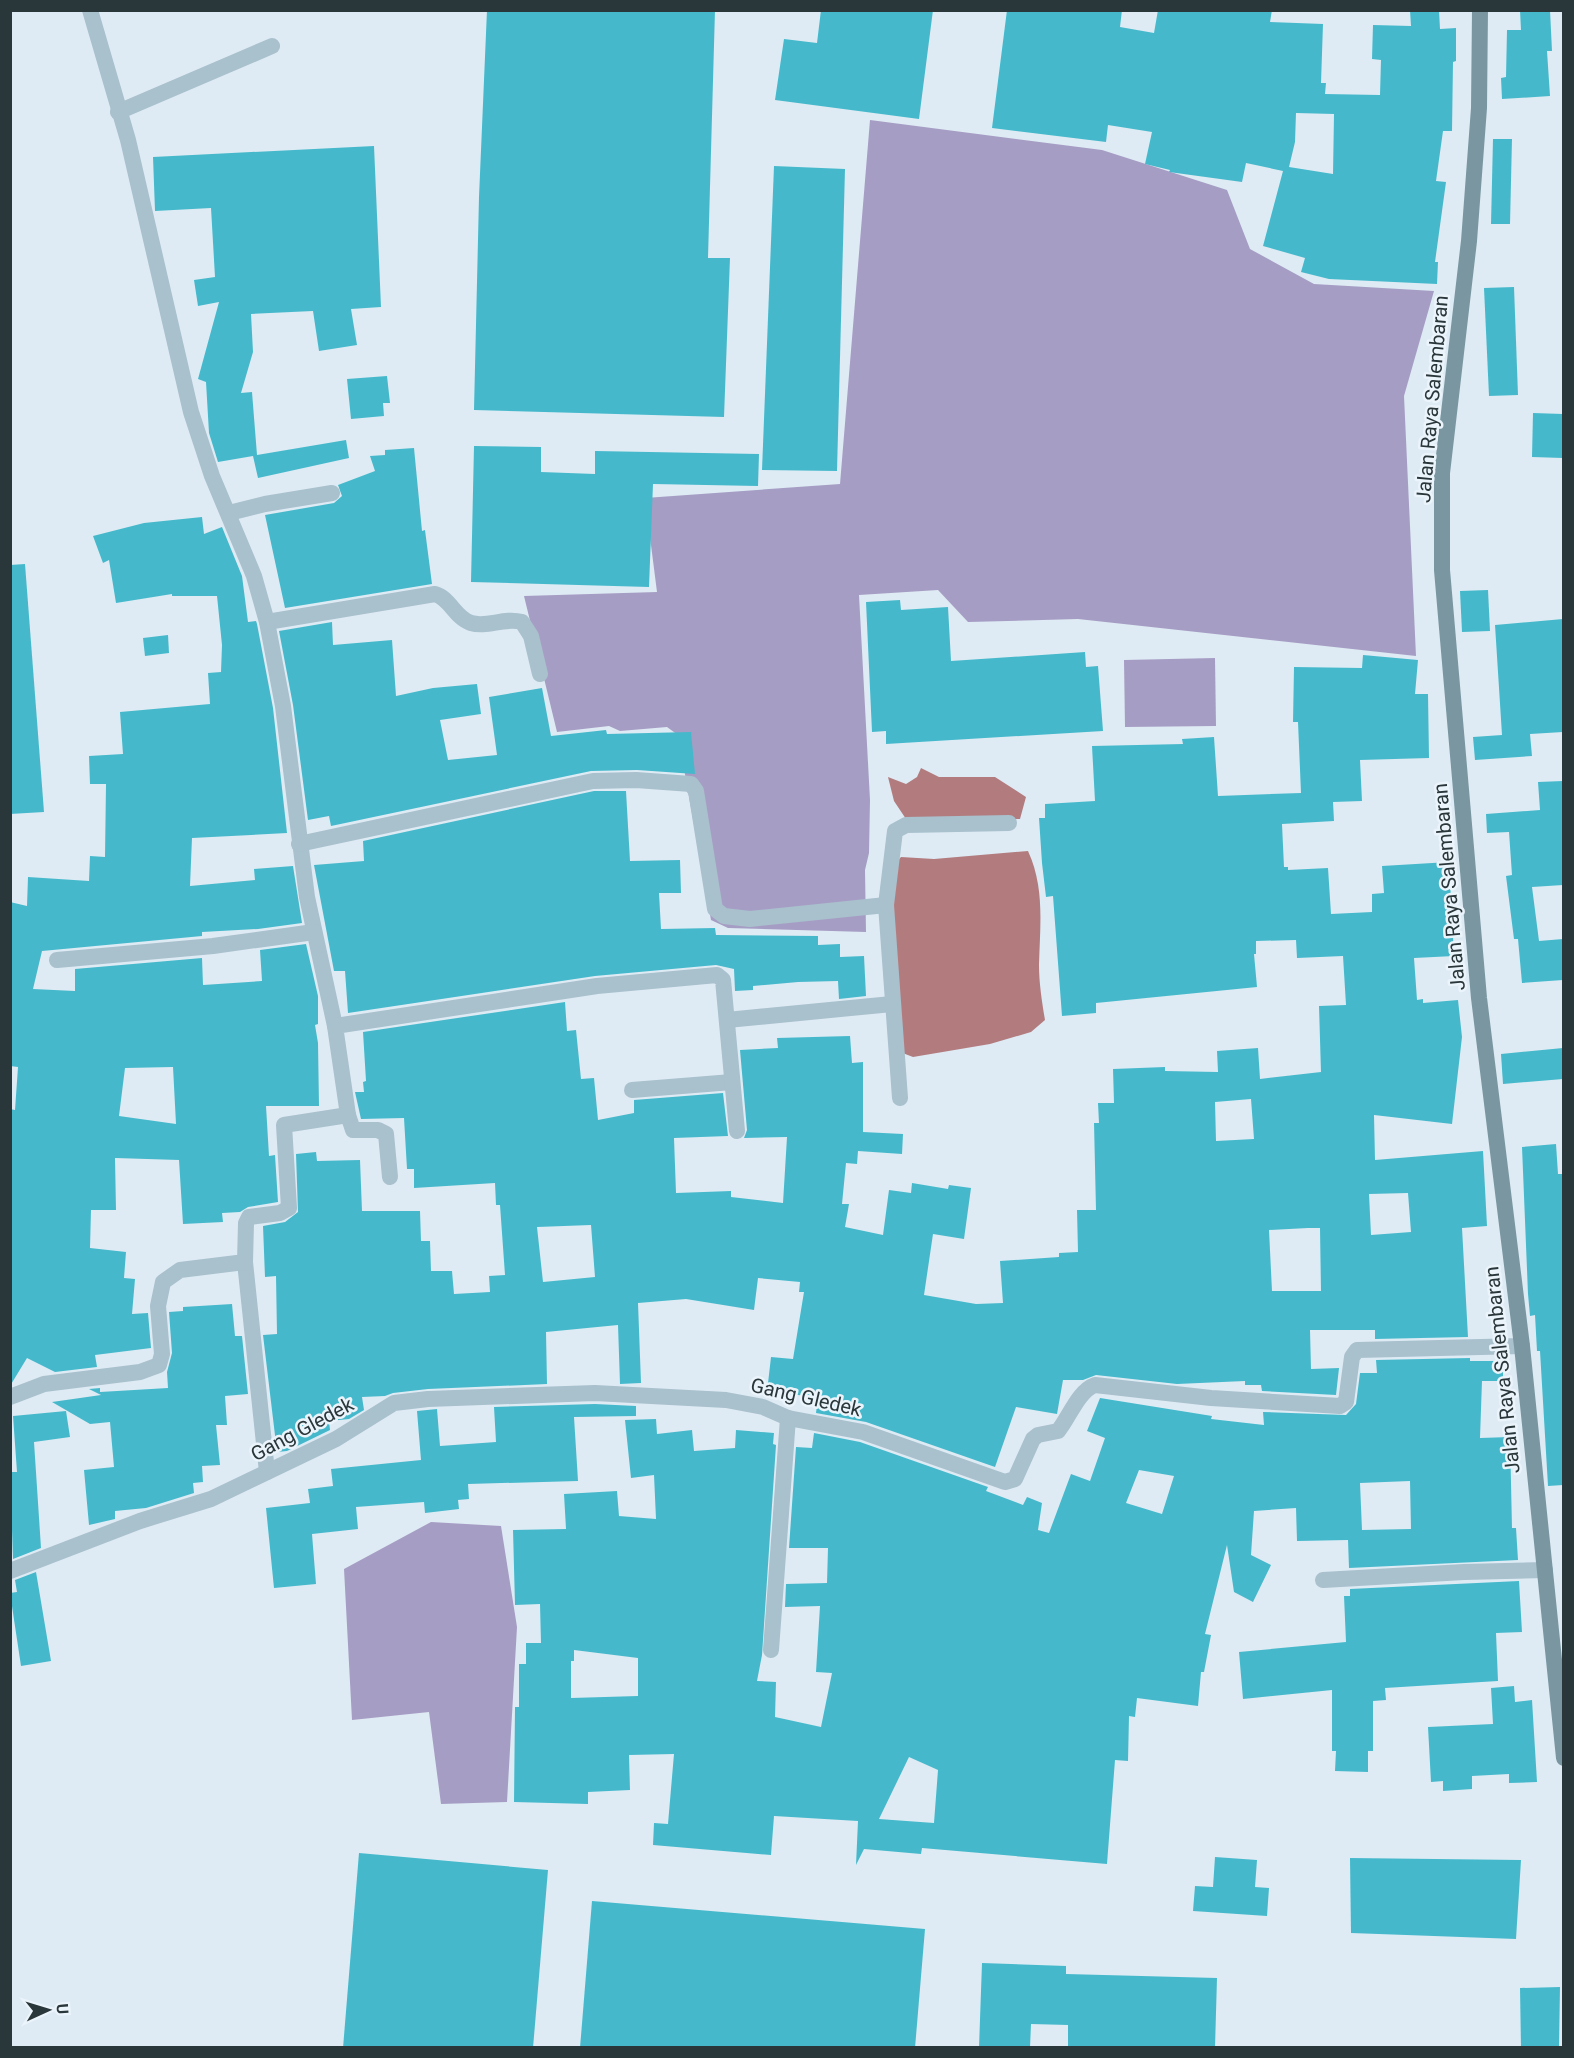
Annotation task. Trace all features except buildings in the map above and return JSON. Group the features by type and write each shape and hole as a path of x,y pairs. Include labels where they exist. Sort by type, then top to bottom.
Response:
{"main road":[{"name":"Jalan Raya Salembaran","path":"1479,10 1479,108 1471,219 1442,472 1442,570 1479,998 1522,1346 1563,1758"}],"street":[{"path":"90,10 128,140 191,412 212,476 254,576 267,622 283,706 299,844 314,932 335,1026 348,1115 352,1130 378,1130 386,1134 390,1177"},
{"path":"118,112 272,46"},
{"path":"229,513 265,504 332,493"},
{"path":"267,622 435,594 441,596 464,620 472,623 479,625 506,619 522,622 531,636 540,674"},
{"path":"299,844 593,781 636,780 691,784 696,791 715,909 724,916 750,919 886,905"},
{"path":"900,1098 886,905 895,831 906,825 1009,823"},
{"path":"57,960 213,946 314,932"},
{"path":"335,1026 597,986 717,975 723,980 737,1131"},
{"path":"727,1020 892,1004"},
{"path":"632,1089 732,1082"},
{"path":"267,1472 245,1262 246,1222 249,1217 280,1213 289,1208 284,1125 348,1115"},
{"path":"10,1397 44,1384 153,1369 159,1365 162,1354 158,1306 163,1282 180,1270 245,1262"},
{"name":"Gang Gledek","path":"11,1571 140,1521 211,1499 336,1439 394,1403 429,1399 595,1393 692,1397 764,1407 788,1419 862,1432 1008,1482 1015,1479 1033,1439 1058,1431 1080,1398 1089,1387 1095,1385 1211,1398 1340,1406 1346,1402 1352,1357 1358,1350 1451,1350 1522,1346"},
{"path":"771,1650 788,1419"},
{"path":"10,1566 11,1571"},
{"path":"1323,1580 1545,1570"}],"shaded area":[{"path":"870,120 1102,150 1227,190 1250,249 1314,284 1434,291 1404,396 1416,656 1078,619 968,622 938,590 859,595 870,800 869,853 865,870 866,932 728,928 711,920 678,735 667,727 620,731 609,726 557,732 524,596 657,592 645,498 840,484"},
{"path":"1215,658 1216,726 1125,727 1124,660"},
{"path":"921,768 939,777 995,777 1026,797 1020,819 908,822 894,801 888,777 906,784 917,777"},
{"path":"1028,851 1039,893 1039,972 1045,1020 1031,1032 990,1044 913,1057 900,1052 893,995 894,865 901,857 934,859"},
{"path":"431,1522 501,1526 517,1627 507,1802 441,1804 429,1712 352,1720 344,1569"}]}
